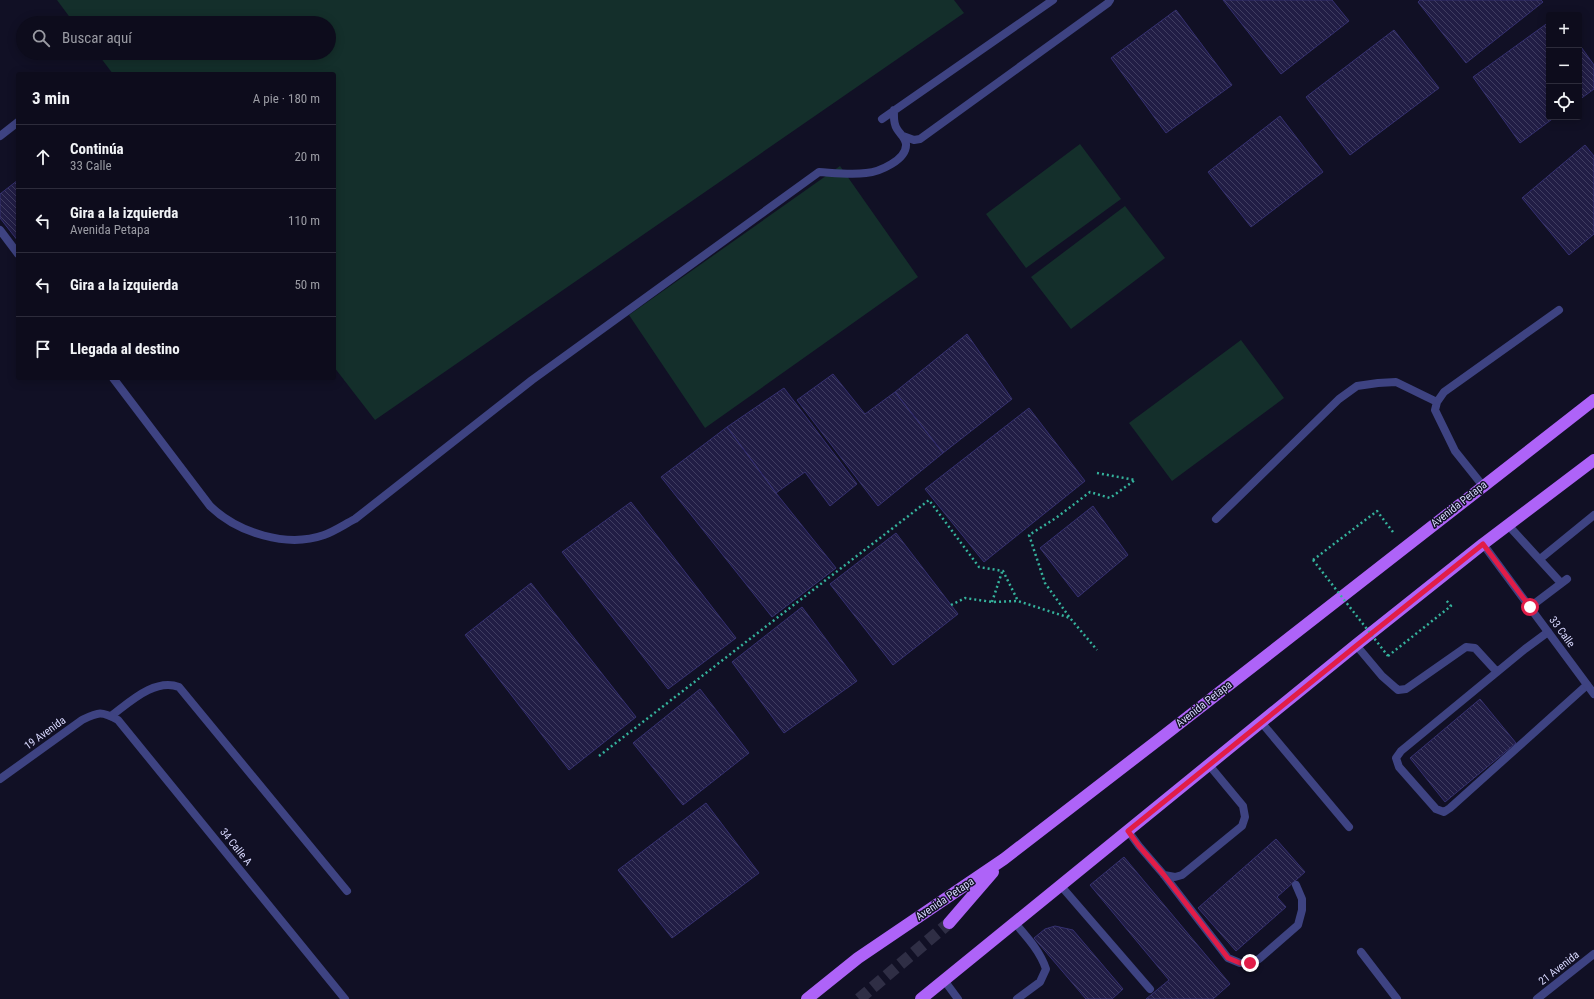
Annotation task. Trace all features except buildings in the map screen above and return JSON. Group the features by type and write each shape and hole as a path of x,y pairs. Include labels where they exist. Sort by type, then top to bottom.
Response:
{"main road":[{"name":"Avenida Petapa","path":"807,999 858,958 1004,859 1179,725 1594,400"},
{"path":"921,999 1261,722 1483,544 1594,460"},
{"path":"949,922 1004,859"}],"street":[{"path":"882,119 1053,0"},
{"path":"903,136 914,140 920,139 1108,3 1110,0"},
{"path":"115,380 210,506 221,517 236,526 273,538 297,540 324,535 354,519 532,380 820,172 868,173 897,161 905,151 906,144 903,136 897,129 894,120 894,110"},
{"path":"0,136 16,124"},
{"path":"0,230 16,251"},
{"path":"1483,486 1455,451 1435,410 1437,402 1444,392 1560,310"},
{"path":"1216,519 1339,399 1357,386 1396,382 1437,402"},
{"path":"1540,559 1594,515"},
{"path":"1508,525 1540,559 1564,581 1530,607"},
{"name":"33 Calle","path":"1483,544 1594,694"},
{"path":"1548,632 1496,672 1400,751 1396,758 1399,767 1436,809 1444,812 1587,685"},
{"path":"1356,646 1382,676 1398,690 1406,689 1466,647 1475,648 1496,672"},
{"path":"108,715 154,688 172,684 179,687 347,891"},
{"name":"19 Avenida","path":"0,779 82,720 94,714 108,715"},
{"name":"34 Calle A","path":"108,715 118,720 130,734 344,999"},
{"path":"1261,722 1349,827"},
{"path":"1164,875 1175,877 1182,875 1242,826 1245,817 1242,806 1209,765"},
{"path":"1128,831 1228,958 1240,963 1250,963 1259,959 1298,925 1302,910 1302,899 1296,885"},
{"path":"1061,886 1150,989"},
{"path":"1014,922 1042,958 1046,969 1040,982 1017,999"},
{"path":"1361,952 1397,999"},
{"name":"21 Avenida","path":"1538,999 1594,954"},
{"path":"944,980 958,999"}],"path":[{"path":"1097,473 1135,480 1110,498 1090,492 1056,518 1030,535 1045,583 1070,618 1098,650"},
{"path":"599,756 929,500 979,567 1003,571"},
{"path":"1405,547 1377,511 1313,560 1388,656 1452,606"},
{"path":"1003,571 1018,601"},
{"path":"992,602 1003,571"},
{"path":"952,605 965,598 992,602 1018,601 1070,618"}],"green space":[{"path":"57,0 954,0 964,13 375,420 336,370 336,72 111,72 102,60 336,60 336,16 69,16"},
{"path":"1080,144 1121,199 1026,268 986,214"},
{"path":"840,166 918,277 705,428 629,315"},
{"path":"1125,206 1165,258 1071,329 1031,277"},
{"path":"1241,340 1284,398 1172,481 1129,423"}],"tunnel":[{"path":"859,999 949,923"}],"route":[{"path":"1250,963 1240,963 1228,958 1128,831 1483,544 1530,607"}]}
